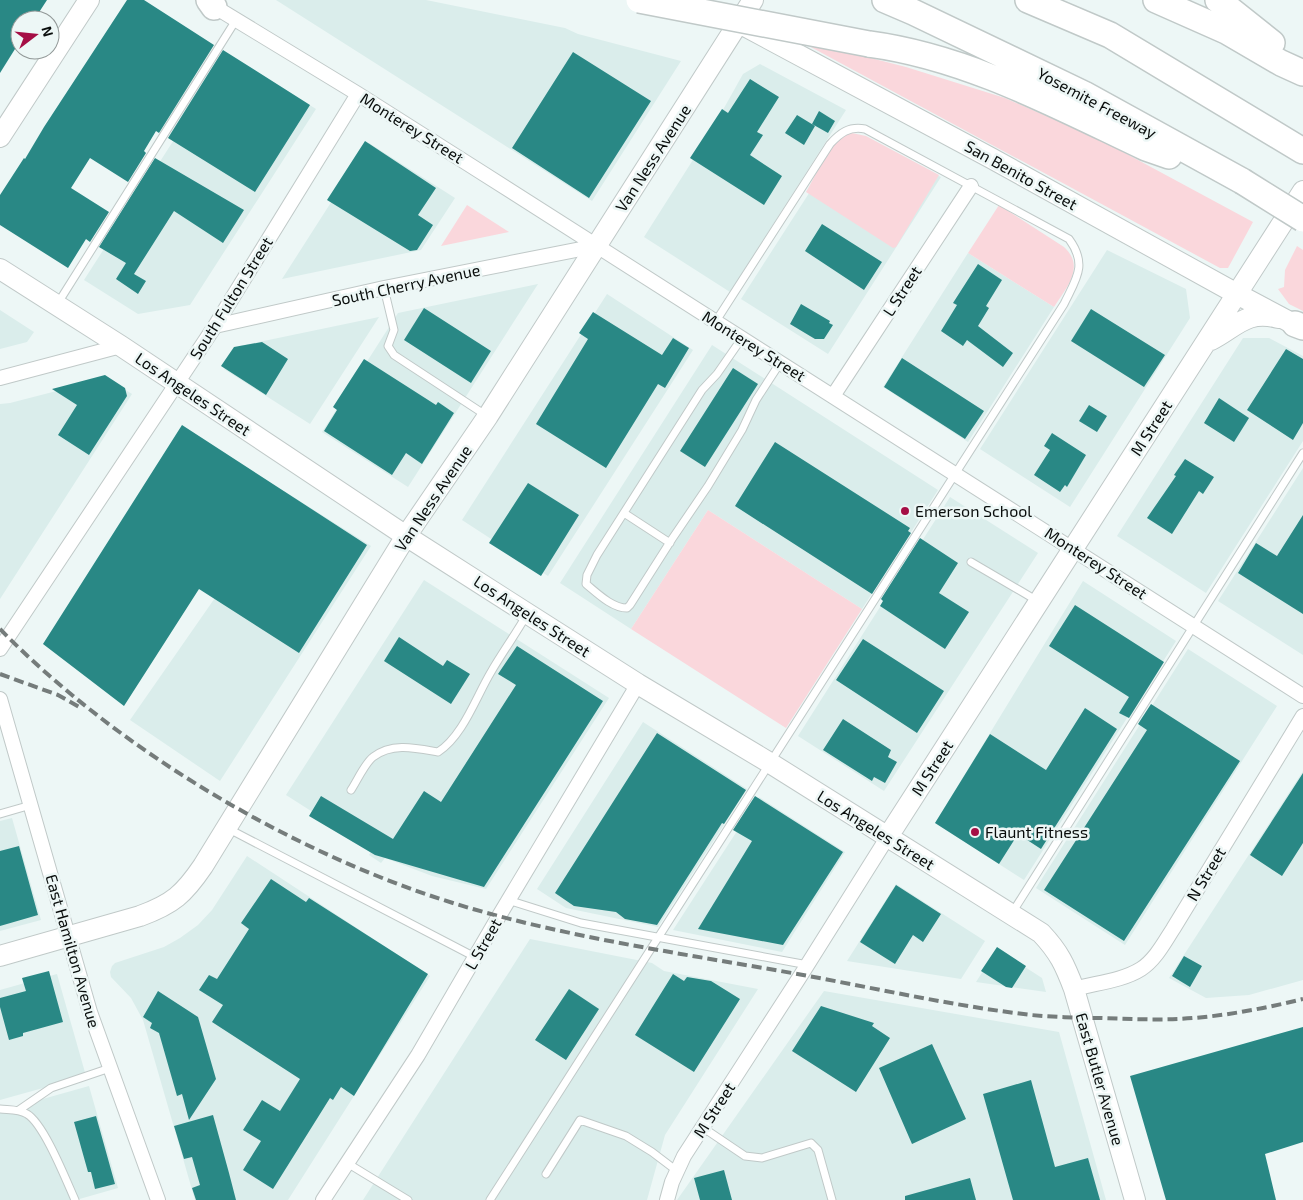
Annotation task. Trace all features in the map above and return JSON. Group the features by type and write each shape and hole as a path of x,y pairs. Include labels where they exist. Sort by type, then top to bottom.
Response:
{"highway":[{"path":"640,0 910,51 934,58 1014,86 1146,148 1242,182"},
{"path":"689,0 738,23"},
{"name":"Yosemite Freeway","path":"885,0 1084,94 1242,182 1303,219"},
{"path":"1028,0 1110,35 1303,151"},
{"path":"1156,0 1226,31 1281,63 1303,73"},
{"path":"1218,0 1303,68"}],"street":[{"path":"0,137 89,0"},
{"name":"Van Ness Avenue","path":"0,956 157,910 175,900 190,885 406,536 488,416 753,0"},
{"name":"Monterey Street","path":"209,2 716,321 1303,696"},
{"name":"San Benito Street","path":"738,23 1000,163 1237,294 1300,326"},
{"name":"South Fulton Street","path":"0,649 216,326 358,94"},
{"name":"L Street","path":"833,396 971,186"},
{"name":"M Street","path":"667,1200 672,1182 684,1156 702,1127 1303,191"},
{"name":"South Cherry Avenue","path":"216,326 384,288 596,246"},
{"name":"Los Angeles Street","path":"0,269 121,346 406,536 528,614 638,684 770,763 887,838 1012,913 1041,933 1054,946 1063,960"},
{"name":"M Street","path":"1206,342 1231,326 1246,319 1259,316 1270,316 1300,326"},
{"path":"0,378 121,346"},
{"name":"L Street","path":"323,1200 418,1055 508,900 638,684"},
{"name":"East Hamilton Avenue","path":"0,699 90,1012 158,1200"},
{"name":"N Street","path":"1074,989 1124,976 1140,969 1150,961 1173,930 1303,716"},
{"name":"East Butler Avenue","path":"1063,960 1074,989 1135,1200"}],"lane":[{"path":"57,305 236,20"},
{"path":"490,1200 1064,304 1079,274 1080,261 1077,250 1070,239 865,129 857,128 840,133 830,144 716,321"},
{"path":"384,288 394,330 388,346 394,356 488,416"},
{"path":"742,338 717,374 702,390 597,554 587,575 586,584 602,596 621,608 627,608 708,486 742,430 756,400 780,363"},
{"path":"1012,913 1303,453"},
{"path":"624,513 670,543"},
{"path":"971,562 1039,602"},
{"path":"351,790 372,758 384,751 397,746 438,752 446,747 456,736 491,673 528,614"},
{"path":"0,814 31,805"},
{"path":"226,828 476,957"},
{"path":"508,900 581,923 808,964"},
{"path":"19,1110 51,1088 110,1068"},
{"path":"0,1109 19,1110 35,1120 50,1146 75,1200"},
{"path":"546,1174 580,1120 626,1136 652,1152 677,1171"},
{"path":"702,1127 745,1156 762,1158 811,1143 818,1150 832,1200"},
{"path":"347,1163 408,1200"}],"shaded area":[{"path":"276,0 426,0 565,28 578,34 681,61 592,201"},
{"path":"796,39 906,67 1005,98 1099,139 1253,222 1228,268 1220,268"},
{"path":"229,54 316,109 190,305 138,314 84,280"},
{"path":"760,64 846,110 730,292 644,237 710,133 743,74"},
{"path":"852,133 866,136 939,175 896,247 893,248 806,192 831,149 844,136"},
{"path":"369,143 455,198 421,250 282,279"},
{"path":"871,144 941,177 828,354 741,299 840,145"},
{"path":"467,205 509,232 441,246"},
{"path":"999,205 1064,247 1070,255 1074,270 1072,277 1054,307 968,253"},
{"path":"1297,246 1303,250 1303,311 1289,304 1278,289 1284,287 1285,270"},
{"path":"1107,250 1186,289 1190,318 1070,507 980,449"},
{"path":"968,253 1054,307 968,442 883,387"},
{"path":"538,284 408,487 322,432 398,313"},
{"path":"607,294 693,350 548,576 462,520"},
{"path":"0,310 34,332 27,342 0,349"},
{"path":"379,317 310,424 224,369 239,346"},
{"path":"1243,338 1269,338 1303,356 1303,441 1206,593 1117,536"},
{"path":"712,345 938,490 862,609 708,510 631,629 560,583"},
{"path":"107,378 132,394 0,599 0,404"},
{"path":"1303,468 1303,655 1218,601"},
{"path":"284,491 371,546 220,781 130,720 217,595"},
{"path":"950,497 1038,553 884,791 798,736"},
{"path":"708,510 862,609 786,728 631,629"},
{"path":"424,580 609,698 486,889 432,876 385,858 381,863 369,855 372,850 286,795"},
{"path":"1083,581 1176,641 1024,880 935,823"},
{"path":"1188,649 1277,706 1125,945 1036,888"},
{"path":"643,722 747,789 658,927 566,908 537,889"},
{"path":"1303,771 1303,980 1249,995 1206,998 1169,978"},
{"path":"759,797 845,852 782,952 673,930"},
{"path":"12,818 41,920 0,931 0,821"},
{"path":"247,856 430,976 288,1200 195,1200 143,1020 131,998 111,977 110,972 115,963 164,947 198,925 212,910"},
{"path":"896,884 985,941 961,979 847,961"},
{"path":"530,939 652,963 664,971 758,989 665,1135 647,1200 363,1200"},
{"path":"997,949 1042,978 1046,992 976,982"},
{"path":"57,974 86,1076 0,1100 0,990"},
{"path":"824,991 1059,1032 1106,1200 677,1200"},
{"path":"89,1086 118,1188 76,1200 0,1200 0,1111"}],"building":[{"path":"0,0 47,0 40,10 10,10 10,57 0,73"},
{"path":"127,0 144,0 214,45 159,133 156,131 144,151 146,153 128,182 90,158 71,188 109,212 90,242 86,239 68,268 0,225 0,195"},
{"path":"223,50 310,105 255,192 168,138"},
{"path":"573,52 651,101 589,198 512,148"},
{"path":"750,79 779,97 757,132 763,135 750,155 782,176 764,205 690,158 722,109 728,113"},
{"path":"819,111 835,121 828,133 812,124"},
{"path":"797,115 815,126 804,145 785,133"},
{"path":"365,141 436,188 418,215 433,225 417,250 410,251 327,200"},
{"path":"155,158 244,210 223,243 174,211 134,274 146,281 138,294 116,279 126,263 99,247"},
{"path":"822,224 882,262 864,290 805,251"},
{"path":"978,264 1002,280 986,306 989,308 978,326 1013,353 1003,367 967,340 963,346 941,331 957,305 953,303"},
{"path":"801,304 830,321 829,323 833,325 824,339 815,339 790,324"},
{"path":"424,308 491,351 471,383 404,340"},
{"path":"1091,309 1165,355 1144,387 1071,341"},
{"path":"593,312 662,355 673,338 689,348 665,388 658,384 606,468 536,424 588,339 579,333"},
{"path":"262,342 288,359 266,395 221,366 234,347"},
{"path":"1286,349 1303,359 1303,423 1293,440 1247,410"},
{"path":"902,358 984,411 965,439 884,387"},
{"path":"364,359 436,405 438,402 454,413 422,464 406,453 392,475 324,431 337,410 333,407"},
{"path":"733,368 758,384 705,467 680,451"},
{"path":"105,375 125,388 127,396 89,455 58,435 77,405 52,389"},
{"path":"1219,398 1249,418 1234,442 1204,423"},
{"path":"1089,405 1107,416 1097,432 1079,421"},
{"path":"182,425 367,545 299,653 199,589 124,706 43,644"},
{"path":"1052,433 1086,455 1067,487 1065,485 1060,492 1034,475 1050,450 1044,446"},
{"path":"775,442 910,528 908,531 911,533 872,594 735,506"},
{"path":"1185,459 1214,477 1203,494 1199,491 1172,534 1147,518 1176,476 1174,475"},
{"path":"528,483 579,515 541,576 489,543"},
{"path":"1303,515 1303,614 1238,573 1256,543 1277,556"},
{"path":"920,538 958,563 939,593 969,612 945,649 880,606 883,601 881,599"},
{"path":"1075,605 1164,662 1129,718 1119,713 1129,697 1049,646"},
{"path":"399,637 443,666 447,660 470,674 451,704 384,661"},
{"path":"863,639 944,691 917,733 836,680"},
{"path":"517,646 603,701 484,887 375,855 309,816 321,796 393,839 424,791 441,802 516,685 498,674"},
{"path":"1151,704 1240,761 1124,941 1044,890 1147,730 1138,724"},
{"path":"1085,708 1117,729 1041,849 1018,834 999,864 935,823 990,734 1046,770"},
{"path":"843,719 891,750 888,757 897,762 885,783 874,777 872,781 823,750"},
{"path":"657,733 746,790 724,824 722,823 657,925 625,919 616,912 574,906 555,893"},
{"path":"1303,773 1303,843 1282,876 1250,855"},
{"path":"755,796 843,852 783,945 698,929 752,841 733,830"},
{"path":"19,846 38,915 0,926 0,851"},
{"path":"271,879 306,902 309,898 428,974 354,1096 341,1087 333,1100 330,1098 273,1189 243,1170 261,1141 243,1130 262,1100 280,1111 300,1079 212,1022 223,1005 199,990 209,975 217,979 249,929 241,923"},
{"path":"896,885 941,914 923,942 913,935 895,964 860,942"},
{"path":"997,947 1026,966 1012,988 1006,987 981,971"},
{"path":"1184,956 1202,966 1190,987 1172,976"},
{"path":"49,971 63,1022 23,1033 23,1036 9,1040 0,1007 0,998 26,991 22,978"},
{"path":"673,974 684,981 687,977 711,981 740,999 694,1072 635,1035"},
{"path":"569,989 599,1009 566,1060 535,1040"},
{"path":"158,991 198,1017 216,1079 189,1120 182,1094 177,1096 159,1033 150,1028 152,1023 143,1017"},
{"path":"821,1006 874,1023 872,1026 890,1038 856,1092 792,1051"},
{"path":"1303,1027 1303,1142 1265,1154 1276,1200 1166,1200 1130,1076"},
{"path":"932,1044 966,1119 912,1144 879,1068"},
{"path":"1031,1080 1055,1167 1088,1158 1100,1200 1013,1200 983,1094"},
{"path":"213,1115 236,1200 196,1200 192,1188 200,1185 192,1157 184,1159 174,1126"},
{"path":"96,1116 115,1184 95,1189 91,1172 88,1172 74,1122"},
{"path":"724,1170 732,1200 700,1200 694,1178"},
{"path":"970,1178 976,1200 905,1200 905,1196"}],"railway":[{"path":"0,629 48,675 102,719 159,760 219,798 345,863 409,888 473,909 555,930 637,946 945,1002 1031,1015 1075,1018 1178,1019 1241,1012 1303,999"},
{"path":"0,674 58,695 81,708"}],"place":[{"name":"Emerson School","path":"905,511"},
{"name":"Flaunt Fitness","path":"975,832"}]}
